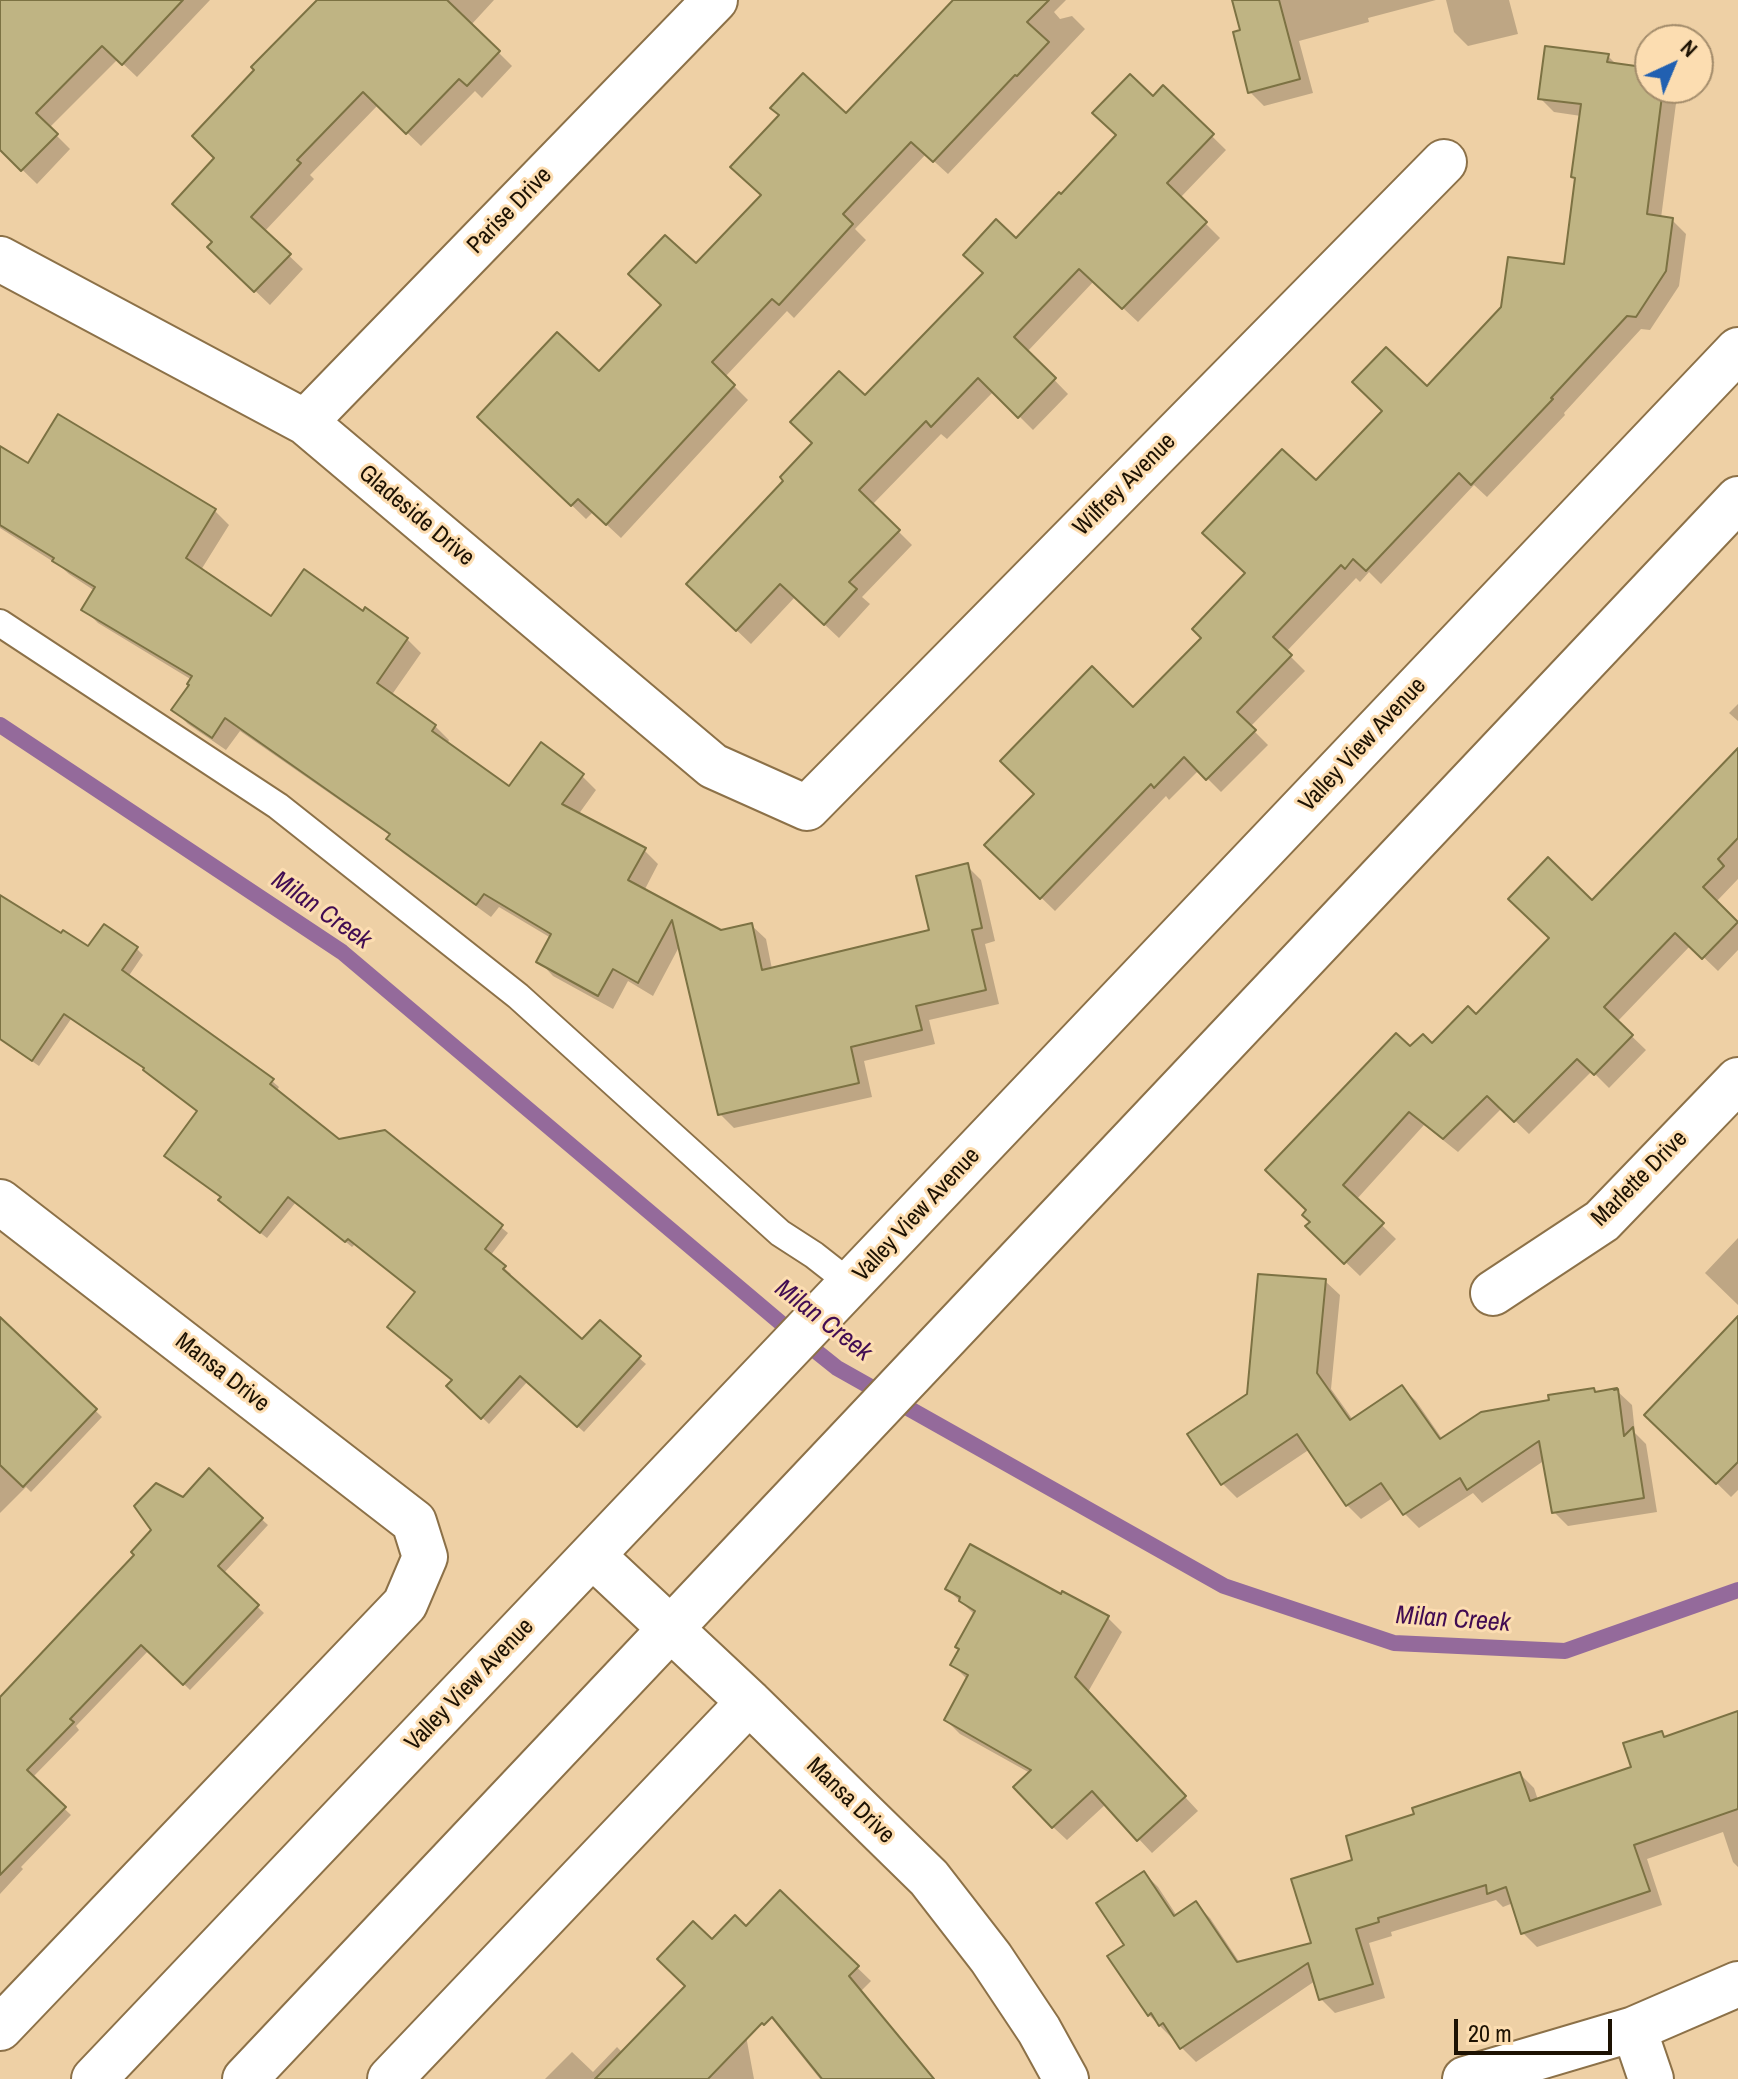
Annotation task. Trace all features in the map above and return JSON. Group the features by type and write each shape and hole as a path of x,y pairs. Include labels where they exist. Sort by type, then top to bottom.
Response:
{"street":[{"name":"Parise Drive","path":"305,422 715,0"},
{"name":"Wilfrey Avenue","path":"807,808 1444,162"},
{"name":"Gladeside Drive","path":"0,259 305,422 713,766 807,808"},
{"name":"Valley View Avenue","path":"94,2079 1738,350"},
{"path":"245,2079 1738,499"},
{"name":"Marlette Drive","path":"1493,1293 1602,1221 1738,1080"},
{"name":"Mansa Drive","path":"0,1202 414,1522 425,1557 405,1604 0,2028"},
{"name":"Mansa Drive","path":"593,1556 749,1702 929,1878 991,1958 1039,2030 1066,2079"},
{"path":"390,2079 749,1702"},
{"path":"1465,2079 1634,2029 1738,1984"},
{"path":"1634,2029 1651,2079"}],"lane":[{"path":"0,623 278,806 518,996 780,1233 851,1284"}],"building":[{"path":"0,0 183,0 122,65 102,46 36,113 58,134 21,171 0,150"},
{"path":"317,0 447,0 500,51 467,86 459,79 406,134 363,92 297,160 301,163 251,217 291,254 254,292 207,247 212,242 172,204 214,158 192,136 254,70 251,67"},
{"path":"953,0 1049,0 1027,22 1049,42 933,162 911,142 843,214 853,224 779,305 772,299 712,362 735,385 606,525 578,499 571,506 477,417 557,332 599,371 661,305 628,274 665,235 696,263 761,195 730,167 779,115 770,108 803,73 846,113"},
{"path":"1232,0 1279,0 1300,79 1248,93 1233,32 1240,30"},
{"path":"1545,46 1609,54 1607,62 1634,66 1634,104 1661,104 1647,214 1673,218 1666,271 1636,317 1627,316 1471,485 1459,473 1366,571 1353,559 1345,569 1341,565 1273,637 1292,655 1237,712 1256,730 1206,780 1184,757 1154,788 1151,784 1040,899 984,845 1034,794 1000,761 1092,666 1133,707 1201,638 1192,629 1245,573 1202,533 1282,449 1316,480 1382,411 1352,382 1386,347 1427,386 1501,307 1508,257 1564,264 1581,104 1538,99"},
{"path":"1130,74 1153,96 1163,85 1214,134 1167,183 1207,222 1122,309 1079,269 1014,337 1056,378 1018,418 978,378 931,427 926,421 859,490 900,530 849,582 857,589 824,625 780,584 736,631 686,584 783,481 780,477 812,443 790,422 839,371 865,395 983,273 963,255 996,219 1016,238 1116,135 1092,113"},
{"path":"58,414 216,509 186,558 271,616 304,569 408,638 377,683 436,725 432,731 509,786 541,742 584,774 562,804 646,848 628,880 721,930 752,923 762,970 929,930 916,876 968,863 982,928 972,930 986,990 916,1006 922,1030 851,1047 859,1083 718,1115 672,920 638,983 613,969 598,996 536,962 551,934 484,894 476,905 386,839 390,834 225,718 212,738 171,710 192,676 81,610 95,587 0,525 0,446 28,463"},
{"path":"1738,748 1738,838 1718,859 1724,866 1703,887 1738,922 1702,959 1675,933 1604,1007 1633,1035 1594,1075 1577,1059 1514,1122 1487,1096 1443,1139 1409,1112 1343,1185 1384,1223 1344,1264 1305,1226 1310,1222 1302,1215 1306,1210 1265,1170 1396,1033 1410,1046 1423,1034 1432,1043 1468,1006 1476,1014 1549,938 1508,899 1548,857 1592,900"},
{"path":"0,895 88,946 104,924 138,947 122,970 274,1079 270,1084 339,1139 385,1130 503,1225 485,1249 506,1266 503,1269 582,1339 600,1320 641,1356 577,1427 520,1376 481,1419 446,1386 452,1380 387,1327 415,1292 288,1197 260,1233 218,1200 221,1197 164,1156 197,1111 144,1068 64,1014 32,1061 0,1039"},
{"path":"1258,1274 1326,1279 1317,1373 1350,1420 1402,1385 1440,1439 1481,1412 1549,1400 1548,1395 1617,1388 1614,1390 1618,1389 1624,1436 1633,1427 1644,1498 1552,1513 1539,1441 1467,1490 1460,1478 1403,1515 1381,1483 1346,1506 1297,1434 1221,1485 1187,1434 1247,1394"},
{"path":"1738,1316 1738,1462 1716,1484 1644,1415"},
{"path":"0,1317 97,1409 23,1487 0,1465"},
{"path":"209,1468 263,1518 218,1566 259,1605 183,1685 141,1645 70,1719 74,1722 27,1770 66,1807 0,1875 0,1697 134,1555 131,1552 151,1530 134,1506 156,1483 183,1497"},
{"path":"970,1544 1061,1594 1062,1591 1109,1616 1075,1677 1186,1796 1137,1841 1092,1791 1052,1828 1013,1787 1031,1770 944,1720 968,1675 950,1665 959,1649 955,1647 975,1611 959,1601 960,1597 945,1589"},
{"path":"1738,1711 1738,1809 1634,1845 1650,1891 1521,1934 1506,1887 1487,1894 1486,1885 1378,1918 1379,1922 1356,1929 1373,1984 1319,2000 1308,1963 1180,2049 1163,2023 1159,2026 1151,2013 1148,2016 1107,1956 1124,1945 1096,1903 1144,1871 1174,1916 1196,1901 1237,1962 1311,1943 1291,1879 1352,1860 1346,1836 1414,1814 1412,1808 1520,1772 1530,1801 1631,1767 1623,1743 1662,1731 1664,1737"},
{"path":"780,1890 859,1966 849,1976 934,2079 822,2079 772,2017 764,2025 762,2023 708,2079 595,2079 685,1986 657,1959 693,1921 712,1939 735,1915 746,1926"}],"waterway":[{"name":"Milan Creek","path":"0,725 342,952 837,1368 1224,1586 1394,1643 1565,1651 1738,1590"}]}
